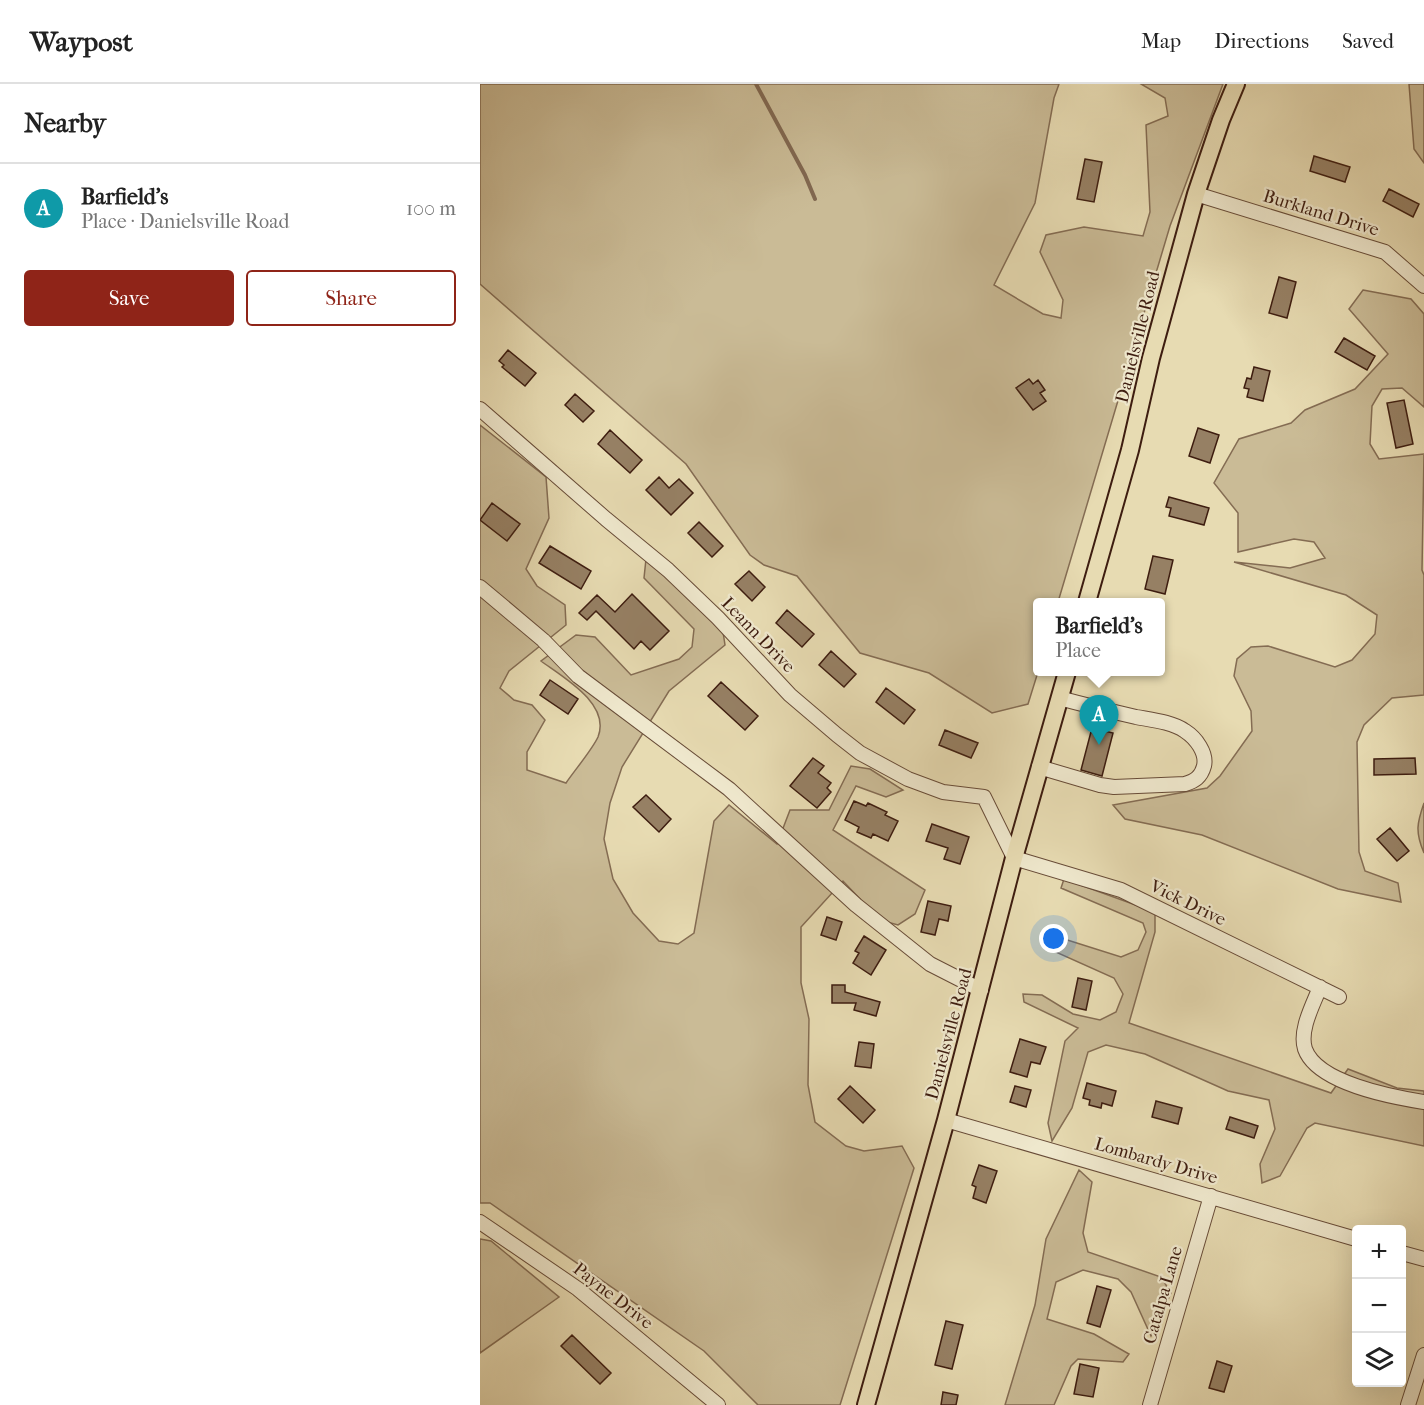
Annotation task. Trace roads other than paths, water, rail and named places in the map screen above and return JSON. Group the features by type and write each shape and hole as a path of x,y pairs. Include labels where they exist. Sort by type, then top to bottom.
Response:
{"main road":[{"name":"Danielsville Road","path":"1088,598 1130,450 1151,358 1196,194 1236,84"},
{"name":"Danielsville Road","path":"866,1405 946,1120 1014,858 1066,676"}],"street":[{"name":"Burkland Drive","path":"1196,194 1384,252 1424,286"},
{"name":"Leann Drive","path":"480,409 668,570 718,618 790,695 860,753 908,779 943,792 984,797 1014,858"},
{"path":"480,587 543,640 578,676 729,789 856,905 930,964 981,990"},
{"path":"1039,767 1100,786 1114,787 1185,784 1194,781 1201,774 1204,764 1204,754 1185,731 1164,723 1059,698"},
{"name":"Vick Drive","path":"1014,858 1121,890 1339,997"},
{"path":"1320,987 1304,1031 1305,1048 1313,1063 1324,1073 1387,1096 1424,1102"},
{"name":"Lombardy Drive","path":"946,1120 1352,1238"},
{"name":"Catalpa Lane","path":"1150,1405 1211,1196"},
{"name":"Payne Drive","path":"480,1222 578,1289 718,1405"},
{"path":"1406,1254 1424,1259"},
{"path":"1408,1405 1424,1355"}],"waterway":[{"path":"756,84 805,175 815,199"}],"place":[{"name":"Barfield's","path":"1099,745"}]}
